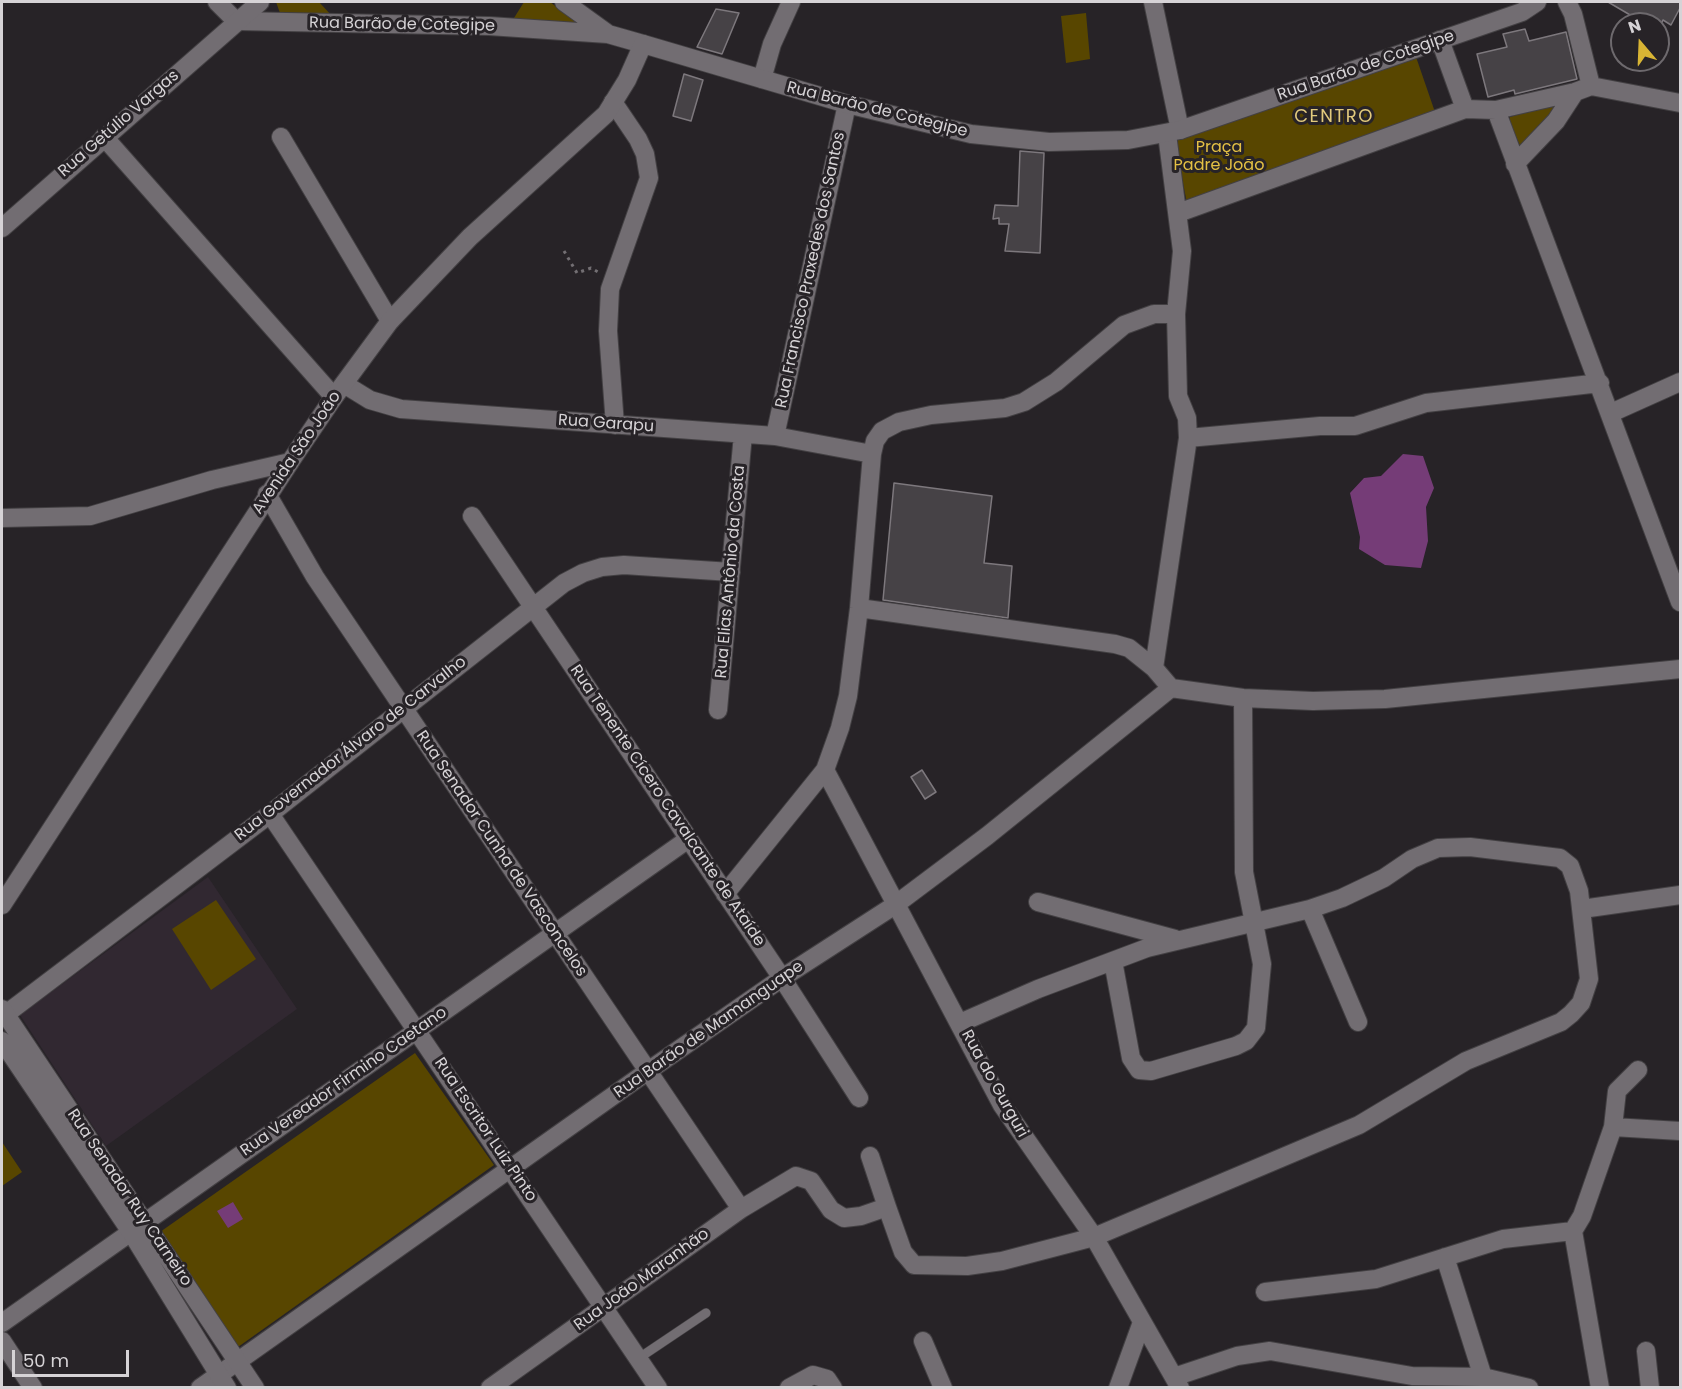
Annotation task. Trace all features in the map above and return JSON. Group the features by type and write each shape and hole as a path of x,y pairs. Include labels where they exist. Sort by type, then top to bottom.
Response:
{"street":[{"path":"217,2 236,21"},
{"name":"Rua Getúlio Vargas","path":"2,228 260,2"},
{"path":"564,2 608,34"},
{"path":"762,79 772,44 791,2"},
{"path":"1153,2 1173,132 1182,269 1176,314 1178,396 1188,418 1188,438 1154,668"},
{"name":"Rua Barão de Cotegipe","path":"236,21 489,26 608,34 846,104 920,123 1008,139 1049,142 1128,140 1173,132 1522,12 1537,2"},
{"path":"1515,164 1583,89 1573,14 1567,2"},
{"path":"1440,40 1465,109"},
{"name":"Avenida São João","path":"2,905 267,494 390,321 470,237 595,125 613,102 644,44"},
{"path":"1178,213 1465,109 1496,110 1583,89 1680,103"},
{"path":"613,102 638,139 645,154 649,178 613,281 608,331 615,425"},
{"name":"Rua Francisco Praxedes dos Santos","path":"775,436 846,104"},
{"path":"1496,110 1680,602"},
{"name":"Rua Garapu","path":"104,137 339,391 401,409 775,436 872,454"},
{"path":"281,137 390,321"},
{"path":"725,894 825,770 848,696 859,608 872,454 877,437 889,426 931,415 1005,408 1024,402 1056,382 1124,325 1154,314 1176,314"},
{"path":"1611,413 1680,382"},
{"path":"1188,438 1320,426 1355,426 1426,403 1600,383"},
{"name":"Rua Elias Antônio da Costa","path":"718,710 743,434"},
{"path":"2,518 90,516 212,480 290,462"},
{"name":"Rua Senador Cunha de Vasconcelos","path":"267,494 315,577 741,1209"},
{"name":"Rua Tenente Cícero Cavalcante de Ataíde","path":"472,516 687,840 782,978 859,1098"},
{"name":"Rua Governador Álvaro de Carvalho","path":"3,1013 270,814 403,707 564,583 583,573 602,567 624,565 731,572"},
{"path":"859,608 1107,642 1129,648 1154,668 1172,688 1244,698 1313,701 1385,699 1680,669"},
{"name":"Rua Barão de Mamanguape","path":"200,1388 223,1381 239,1361 648,1071 782,978 895,905 987,837 1172,688"},
{"path":"1113,961 1131,1058 1139,1070 1151,1071 1236,1046 1252,1035 1256,1028 1263,981 1261,949 1244,872 1244,698"},
{"name":"Rua do Gurguri","path":"825,770 895,905 1017,1129 1094,1237 1177,1382"},
{"name":"Rua Escritor Luiz Pinto","path":"270,814 658,1388"},
{"name":"Rua Vereador Firmino Caetano","path":"2,1323 687,840"},
{"path":"870,1156 903,1252 907,1260 922,1267 967,1266 1002,1261 1094,1237 1359,1125 1466,1061 1561,1022 1581,1004 1586,993 1588,979 1582,909 1575,873 1566,861 1470,846 1438,848 1412,859 1363,889 1310,909 1177,940 1113,961 960,1023"},
{"path":"1582,909 1680,895"},
{"path":"1038,902 1177,940"},
{"path":"1310,909 1358,1022"},
{"name":"Rua Senador Ruy Carneiro","path":"3,1013 83,1145 138,1227 239,1361 255,1388"},
{"name":"Rua Senador Ruy Carneiro","path":"2,1041 83,1145"},
{"path":"1600,1388 1573,1231 1581,1216 1613,1127 1617,1091 1638,1070"},
{"path":"1613,1127 1680,1131"},
{"name":"Rua João Maranhão","path":"490,1388 741,1209 796,1176 811,1181 831,1210 844,1218 861,1216 887,1207"},
{"name":"Rua Senador Ruy Carneiro","path":"138,1227 223,1381"},
{"path":"1265,1292 1366,1281 1503,1239 1573,1231"},
{"path":"1445,1257 1483,1377"},
{"path":"1118,1388 1142,1322"},
{"path":"2,1341 33,1388"},
{"path":"923,1341 943,1388"},
{"path":"1177,1382 1237,1356 1270,1351 1412,1382 1483,1377 1529,1388"},
{"path":"1646,1351 1650,1388"},
{"path":"789,1388 813,1375 827,1379 833,1388"}],"lane":[{"path":"639,1358 706,1313"}],"path":[{"path":"564,251 577,273 591,268 613,281"}],"shaded area":[{"path":"1403,454 1423,456 1434,488 1426,507 1428,541 1421,568 1385,565 1359,549 1360,537 1350,493 1364,478 1381,476"},
{"path":"208,877 297,1009 106,1146 20,1015"},
{"path":"233,1202 243,1219 228,1228 217,1211"}],"green space":[{"path":"276,2 319,2 332,16 280,13"},
{"path":"524,2 550,2 582,26 514,18"},
{"path":"1086,13 1090,59 1066,63 1061,16"},
{"name":"Praça Padre João","path":"1415,54 1436,115 1187,203 1174,139"},
{"path":"1555,103 1559,105 1521,148 1509,121 1510,117"},
{"path":"216,900 256,959 211,990 172,929"},
{"path":"415,1053 494,1165 238,1347 160,1232"},
{"path":"2,1142 22,1172 2,1186"}],"building":[{"path":"1608,2 1680,2 1680,8 1671,25 1670,12 1625,12"},
{"path":"716,9 739,13 722,54 697,47"},
{"path":"1525,29 1529,41 1566,32 1577,79 1515,94 1514,90 1488,97 1477,54 1507,47 1503,34"},
{"path":"684,74 703,80 691,121 673,116"},
{"path":"1020,151 1044,153 1040,253 1005,251 1009,224 999,224 999,218 993,219 995,205 1018,206"},
{"path":"894,483 992,496 984,563 1012,566 1008,618 883,600"},
{"path":"922,770 936,792 925,799 911,777"}],"district":[{"name":"CENTRO","path":"1334,117"}]}
